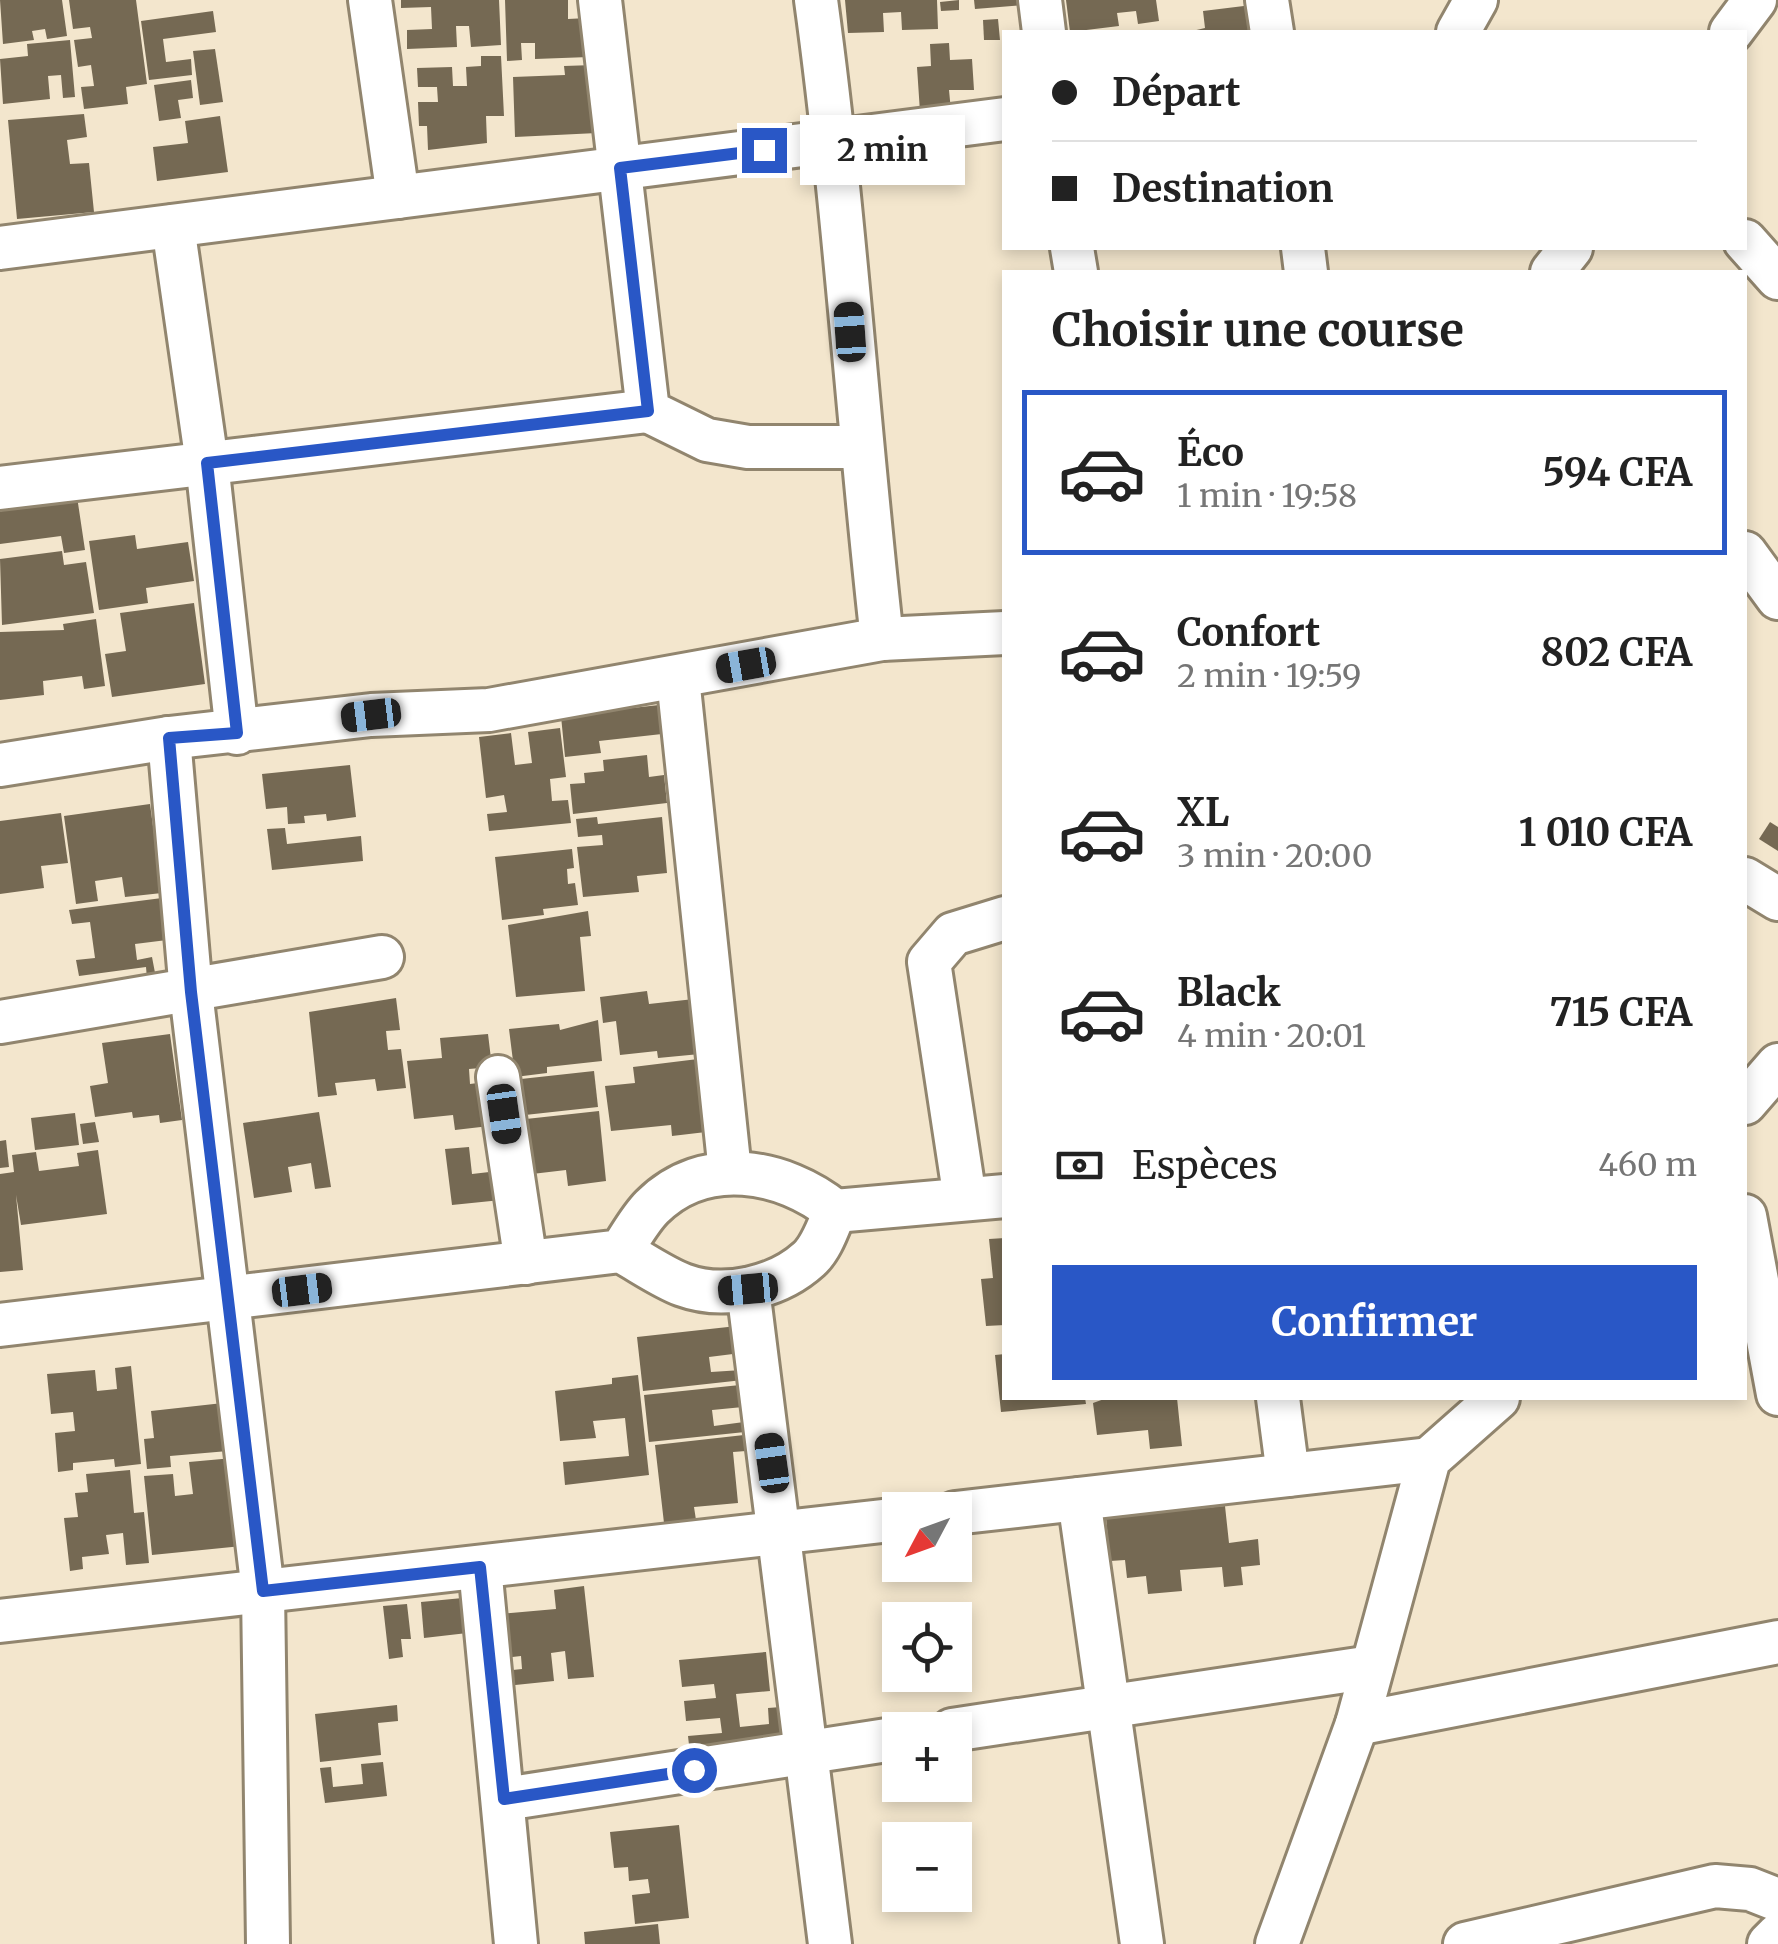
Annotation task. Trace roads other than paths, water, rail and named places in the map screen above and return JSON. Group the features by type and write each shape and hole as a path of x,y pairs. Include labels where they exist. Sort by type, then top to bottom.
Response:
{"street":[{"path":"370,0 398,197"},
{"path":"600,0 648,411"},
{"path":"816,0 835,140 860,448 882,639"},
{"path":"1040,0 1044,30"},
{"path":"1267,0 1272,30"},
{"path":"1459,30 1476,0"},
{"path":"1732,30 1755,0"},
{"path":"0,248 1002,119"},
{"path":"174,226 207,463 237,733"},
{"path":"1747,243 1778,278"},
{"path":"0,488 648,411 708,440 748,447 860,448"},
{"path":"0,765 169,738 371,715 489,710 882,639 1002,632"},
{"path":"678,678 730,1172"},
{"path":"169,738 191,992 263,1591 268,1944"},
{"path":"1747,880 1778,899"},
{"path":"621,1251 649,1209 666,1194 730,1172 778,1177 835,1211 985,1198 929,962 952,934 1002,919"},
{"path":"0,1022 382,957"},
{"path":"1747,1101 1778,1065"},
{"path":"498,1077 526,1263"},
{"path":"0,1325 621,1251 680,1284 722,1291 748,1289 771,1282 808,1260 835,1211"},
{"path":"1747,1223 1770,1304 1778,1394"},
{"path":"748,1289 830,1944"},
{"path":"1278,1400 1288,1475"},
{"path":"1277,1944 1356,1724 1429,1459 1496,1400"},
{"path":"972,1511 1429,1459"},
{"path":"1079,1499 1142,1944"},
{"path":"0,1621 882,1521"},
{"path":"480,1567 516,1944"},
{"path":"1356,1724 1778,1642"},
{"path":"972,1727 1372,1667"},
{"path":"504,1799 882,1741"},
{"path":"1465,1944 1715,1886 1750,1889 1778,1900"},
{"path":"1769,1944 1778,1935"}]}
